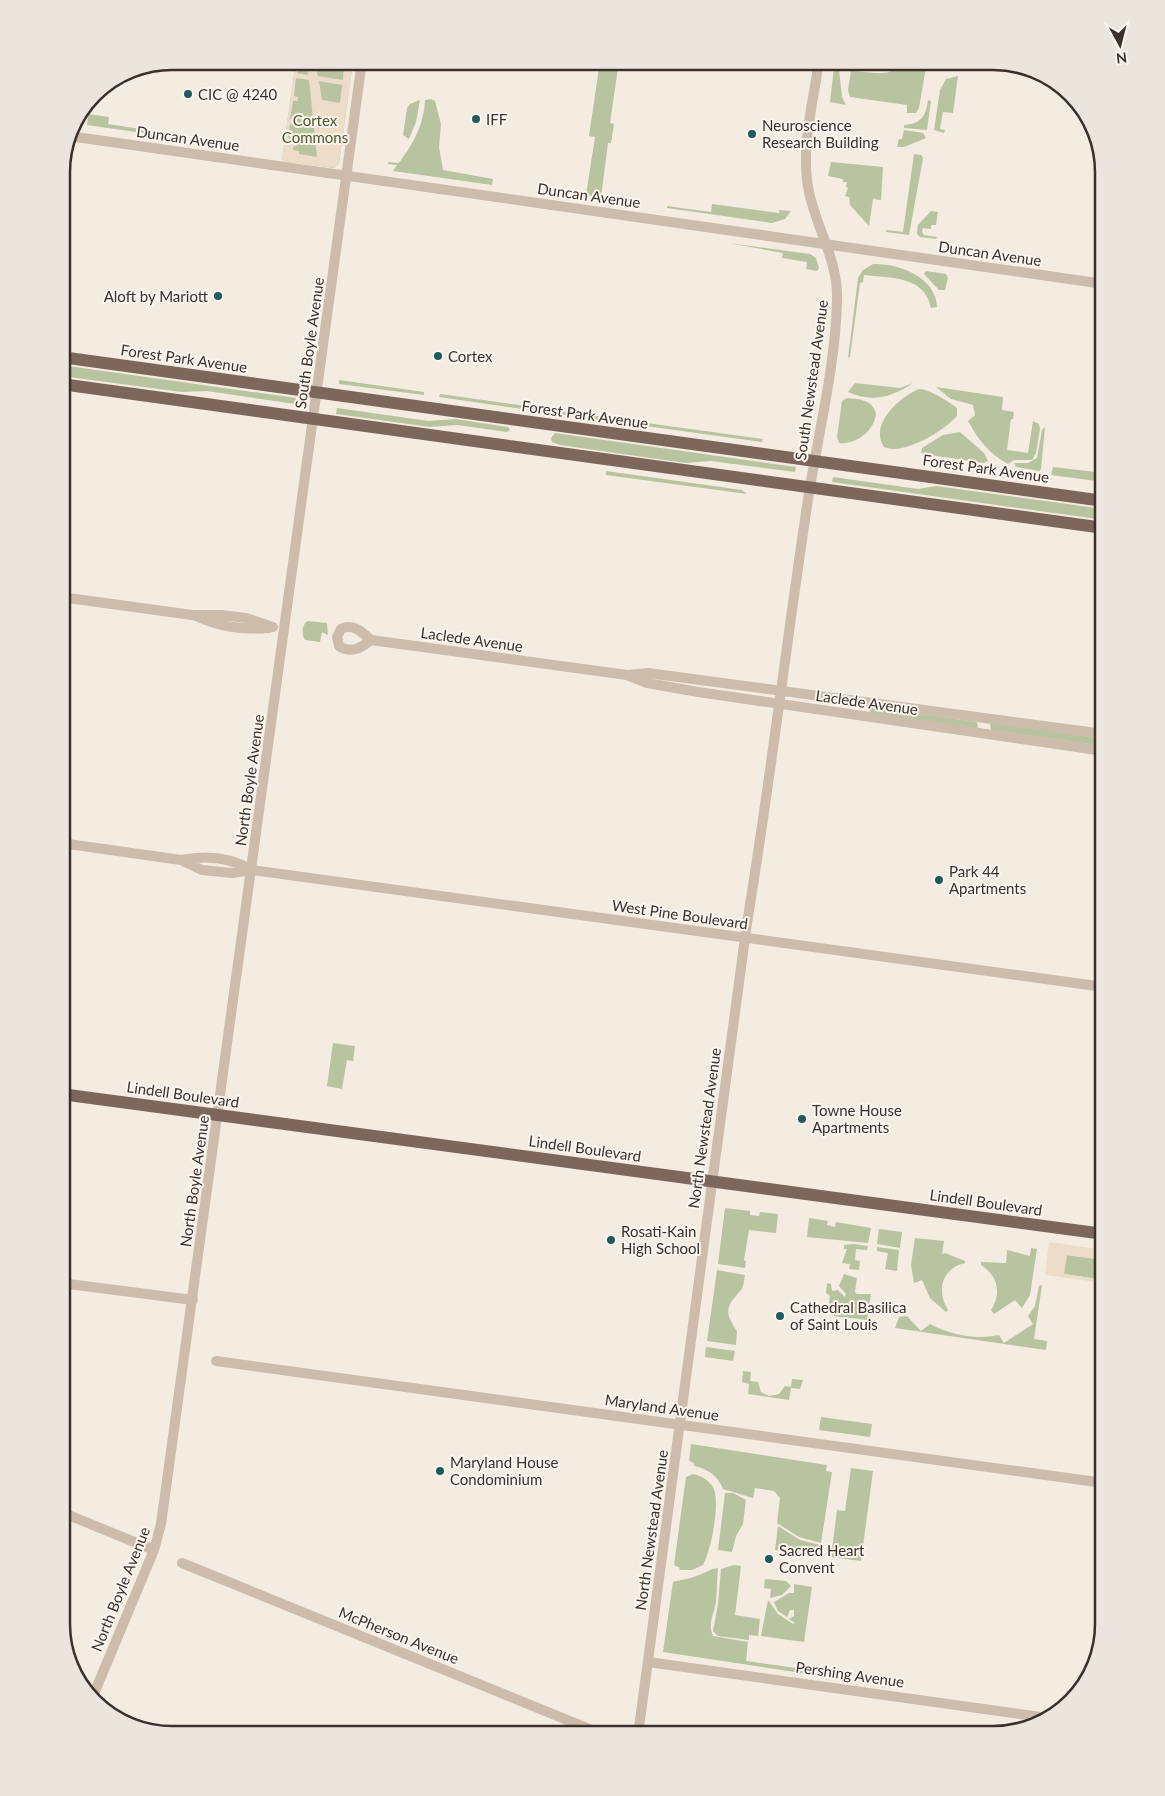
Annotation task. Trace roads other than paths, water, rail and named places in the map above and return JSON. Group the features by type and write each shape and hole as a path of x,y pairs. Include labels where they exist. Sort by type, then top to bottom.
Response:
{"main road":[{"name":"Forest Park Avenue","path":"70,359 1095,500"},
{"path":"70,385 1095,527"},
{"name":"Lindell Boulevard","path":"70,1095 1095,1233"}],"street":[{"name":"South Boyle Avenue","path":"285,629 361,70"},
{"name":"South Newstead Avenue","path":"781,705 810,487 816,461 838,301 835,268 810,196 806,169 807,143 817,70"},
{"name":"Duncan Avenue","path":"76,137 1095,283"},
{"path":"70,598 192,615 219,626 245,629 273,627 285,629"},
{"name":"North Boyle Avenue","path":"95,1691 154,1550 161,1524 285,629"},
{"name":"Laclede Avenue","path":"371,640 627,675 667,687 1095,750"},
{"name":"Laclede Avenue","path":"627,675 648,673 1095,733"},
{"name":"North Newstead Avenue","path":"639,1726 745,938 781,705"},
{"name":"West Pine Boulevard","path":"70,845 181,860 202,870 232,873 252,870 1095,986"},
{"path":"70,1284 193,1300"},
{"name":"Maryland Avenue","path":"216,1361 1095,1482"},
{"path":"70,1516 154,1550"},
{"name":"McPherson Avenue","path":"182,1563 582,1726"},
{"name":"Pershing Avenue","path":"648,1662 1035,1716"}],"place":[{"name":"CIC @ 4240","path":"188,94"},
{"name":"IFF","path":"476,119"},
{"name":"Neuroscience Research Building","path":"752,134"},
{"name":"Aloft by Mariott","path":"218,296"},
{"name":"Cortex","path":"438,356"},
{"name":"Park 44 Apartments","path":"939,880"},
{"name":"Towne House Apartments","path":"802,1119"},
{"name":"Rosati-Kain High School","path":"611,1240"},
{"name":"Cathedral Basilica of Saint Louis","path":"780,1316"},
{"name":"Maryland House Condominium","path":"440,1471"},
{"name":"Sacred Heart Convent","path":"769,1559"}],"park label":[{"name":"Cortex Commons","path":"315,128"}]}
